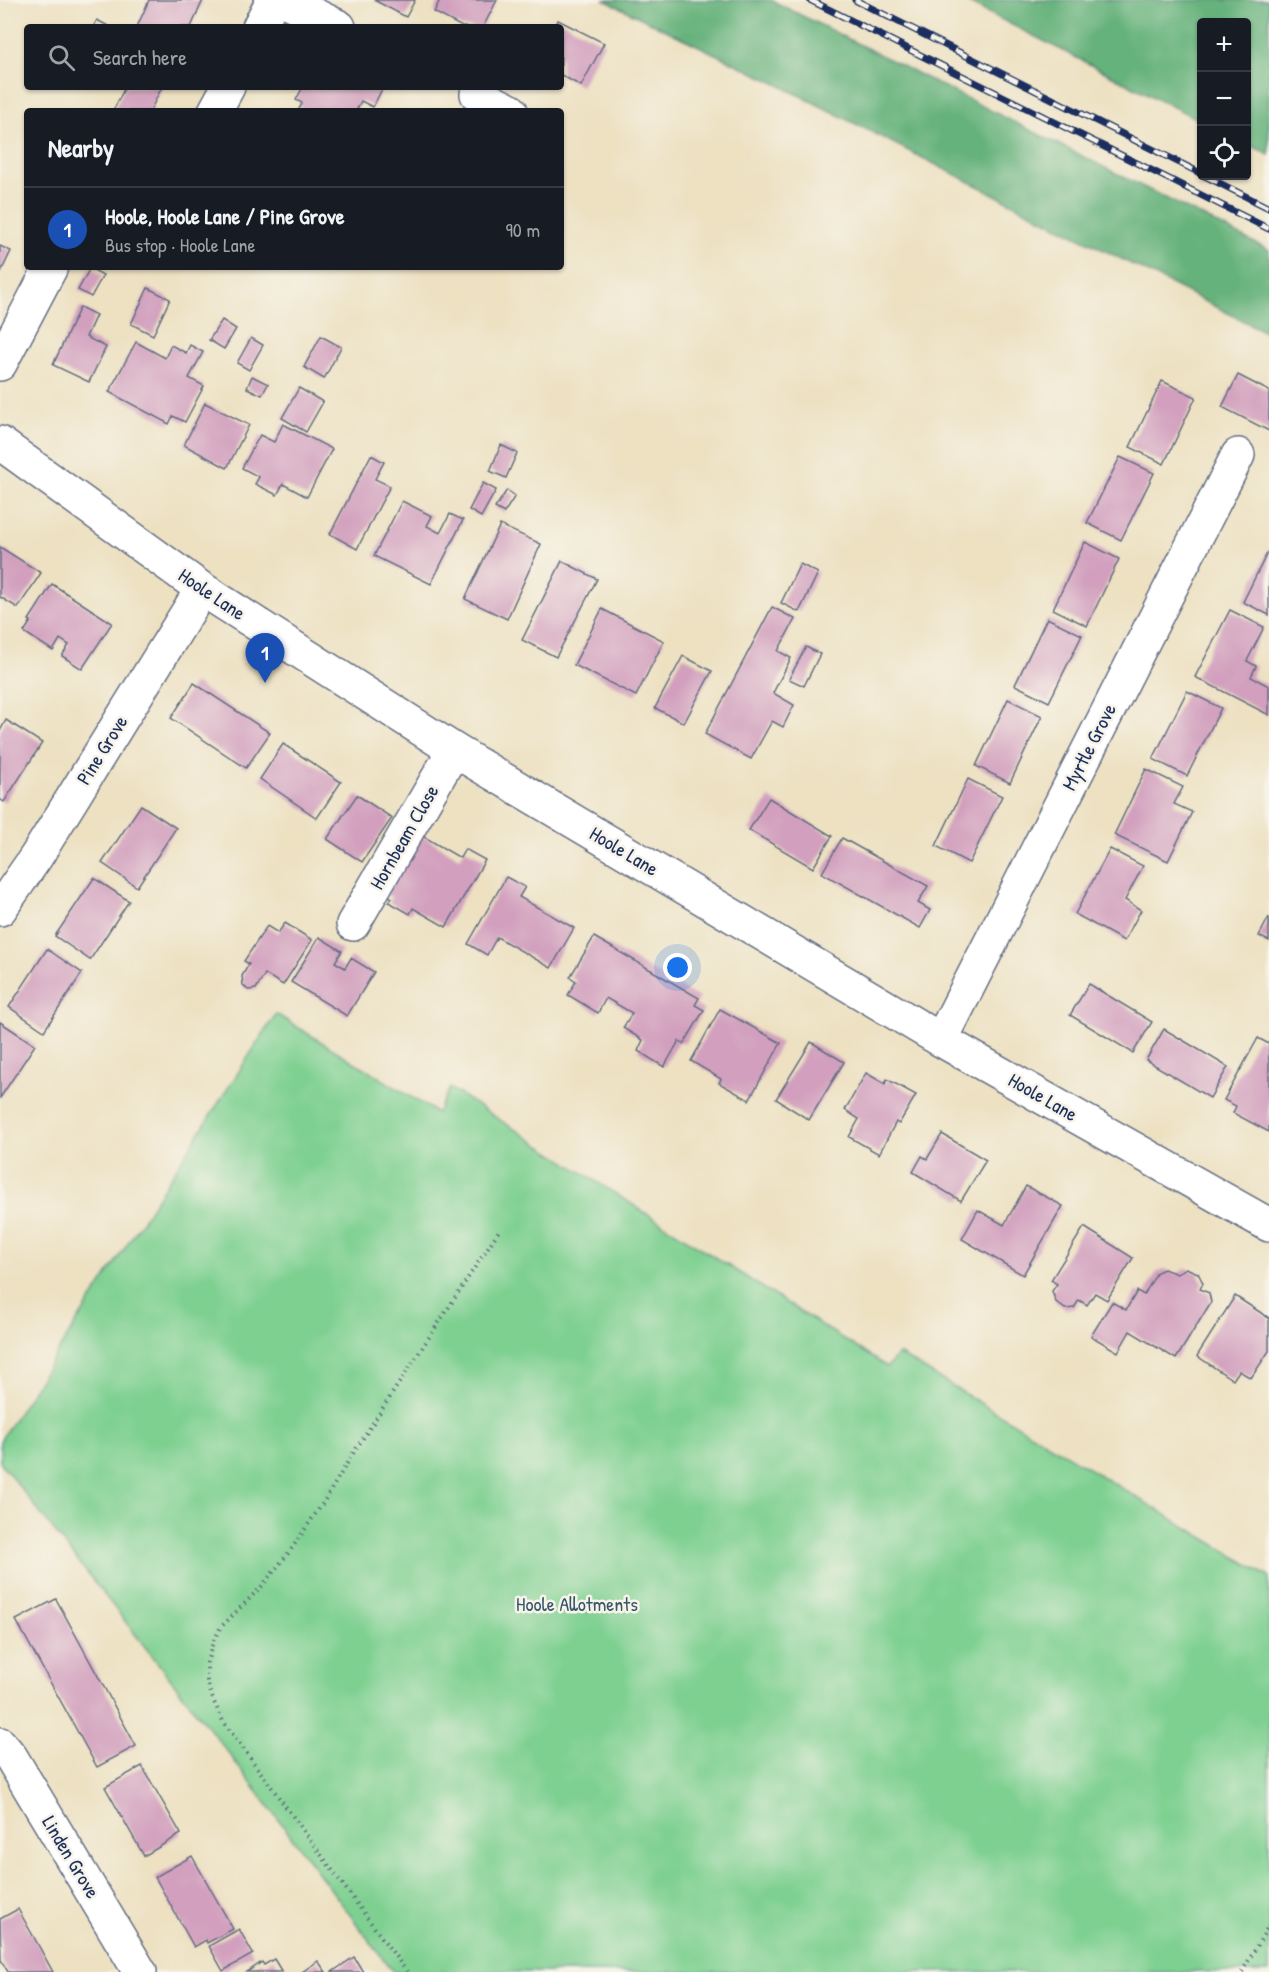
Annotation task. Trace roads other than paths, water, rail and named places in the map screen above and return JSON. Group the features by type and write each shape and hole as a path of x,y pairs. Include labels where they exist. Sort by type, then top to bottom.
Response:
{"street":[{"path":"261,24 273,0"},
{"path":"284,0 333,24"},
{"path":"217,108 226,90"},
{"path":"476,90 506,108"},
{"path":"0,364 49,270"},
{"name":"Hoole Lane","path":"0,442 202,589 454,750 941,1040 1269,1225"},
{"name":"Myrtle Grove","path":"941,1040 1238,455"},
{"name":"Pine Grove","path":"0,909 36,857 202,589"},
{"name":"Hornbeam Close","path":"353,924 454,750"},
{"name":"Linden Grove","path":"0,1744 11,1756 140,1972"}],"railway":[{"path":"810,0 1269,229"},
{"path":"855,0 1197,171"},
{"path":"1213,180 1269,208"}],"place":[{"name":"Hoole, Hoole Lane / Pine Grove","path":"265,683"}],"park label":[{"name":"Hoole Allotments","path":"577,1604"}]}
